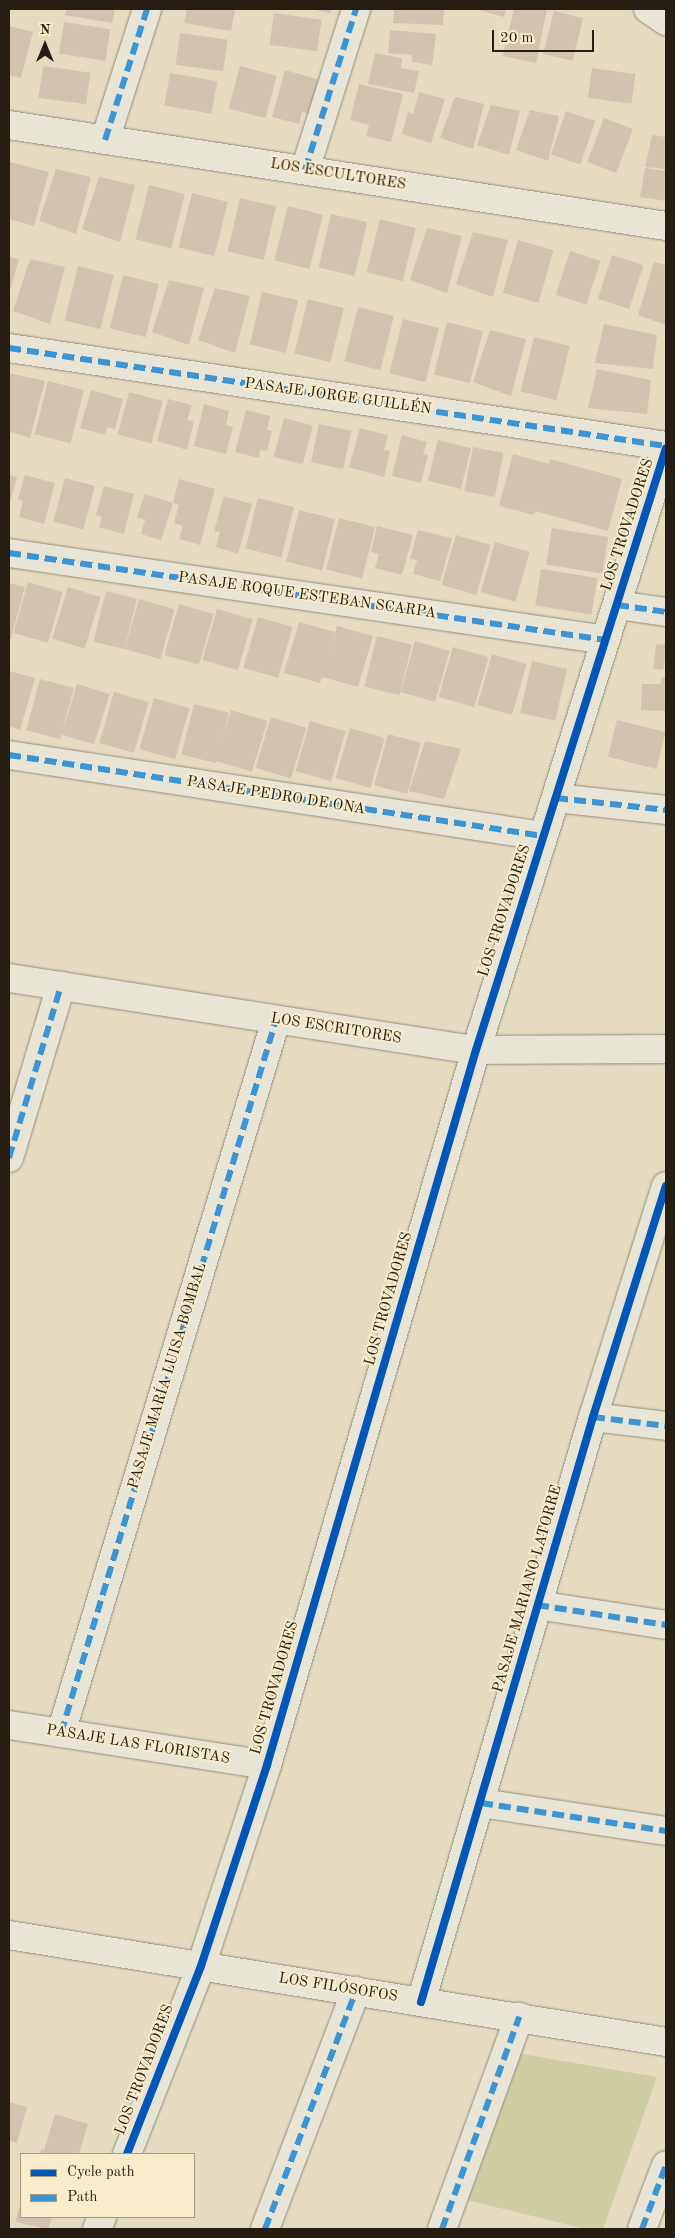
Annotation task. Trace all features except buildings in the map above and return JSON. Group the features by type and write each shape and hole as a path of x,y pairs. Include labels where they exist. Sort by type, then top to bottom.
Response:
{"street":[{"path":"105,140 147,9"},
{"path":"305,170 356,9"},
{"path":"648,9 666,21"},
{"name":"LOS ESCULTORES","path":"9,126 666,226"},
{"name":"PASAJE JORGE GUILLÉN","path":"9,348 666,447"},
{"name":"LOS TROVADORES","path":"127,2153 201,1966 267,1765 476,1050 666,447"},
{"name":"PASAJE ROQUE ESTEBAN SCARPA","path":"9,553 606,640"},
{"path":"616,606 666,612"},
{"name":"PASAJE PEDRO DE ONA","path":"9,755 543,836"},
{"path":"556,798 666,810"},
{"name":"LOS ESCRITORES","path":"9,978 476,1050 666,1049"},
{"path":"9,1158 60,986"},
{"name":"PASAJE MARÍA LUISA BOMBAL","path":"60,1733 276,1020"},
{"name":"PASAJE MARIANO LATORRE","path":"421,2002 481,1803 536,1605 593,1416 666,1186"},
{"path":"593,1416 666,1426"},
{"path":"536,1605 666,1625"},
{"name":"PASAJE LAS FLORISTAS","path":"9,1725 267,1765"},
{"path":"481,1803 666,1832"},
{"name":"LOS FILÓSOFOS","path":"9,1935 666,2042"},
{"path":"265,2229 356,1991"},
{"path":"442,2229 519,2017"},
{"path":"642,2229 666,2165"}],"green space":[{"path":"516,2053 657,2077 603,2229 585,2229 463,2199"}],"marked path":[{"path":"105,140 147,9"},
{"path":"305,170 356,9"},
{"path":"9,348 666,446"},
{"path":"9,553 606,640"},
{"path":"617,605 666,612"},
{"path":"9,755 543,836"},
{"path":"556,798 666,810"},
{"path":"9,1158 61,986"},
{"path":"61,1733 276,1020"},
{"path":"593,1417 666,1426"},
{"path":"537,1605 666,1625"},
{"path":"481,1803 666,1831"},
{"path":"265,2229 356,1991"},
{"path":"442,2229 519,2017"},
{"path":"642,2229 666,2165"}],"cycle path":[{"path":"127,2153 201,1966 267,1765 476,1050 666,448"},
{"path":"421,2002 593,1417 666,1186"}]}
